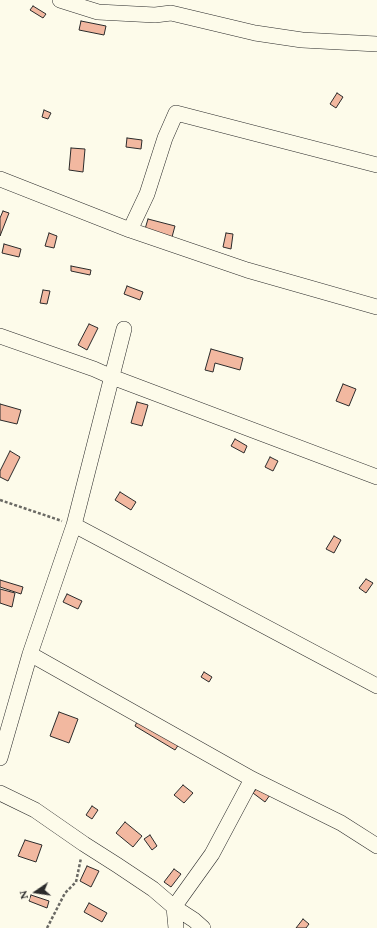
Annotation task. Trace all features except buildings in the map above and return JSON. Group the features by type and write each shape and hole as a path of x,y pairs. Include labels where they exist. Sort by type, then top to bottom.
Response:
{"street":[{"path":"60,0 98,12 155,15 171,13 255,33 302,40 377,44"},
{"path":"130,230 147,194 165,138 176,113 377,165"},
{"path":"0,179 130,230 246,270 377,307"},
{"path":"0,758 30,654 74,525 124,329"},
{"path":"0,336 94,369 377,478"},
{"path":"74,525 377,686"},
{"path":"30,654 252,779 341,824 377,846"},
{"path":"176,928 174,907 212,854 252,779"},
{"path":"0,793 35,810 153,889 174,907 194,920 202,928"}],"path":[{"path":"0,500 74,525"},
{"path":"47,928 65,894 76,882 84,844"}]}
